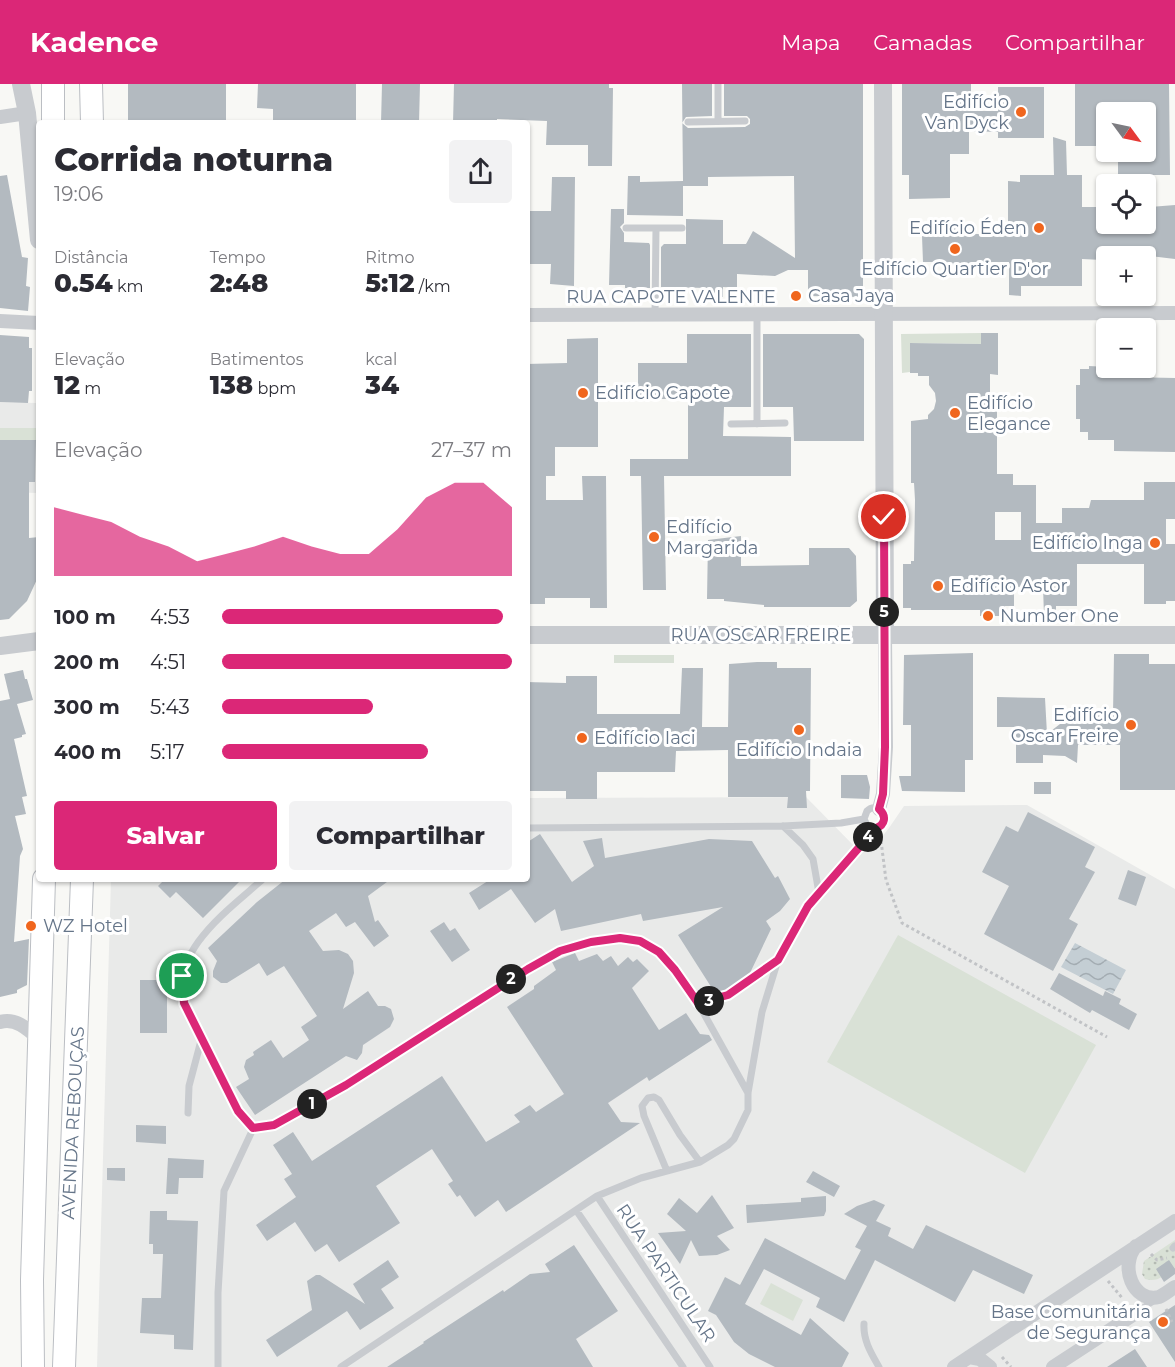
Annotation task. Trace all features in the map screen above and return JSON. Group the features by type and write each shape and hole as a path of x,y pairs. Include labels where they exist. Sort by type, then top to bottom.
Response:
{"main road":[{"path":"53,84 53,120"},
{"path":"92,84 92,120"},
{"name":"AVENIDA REBOUÇAS","path":"33,1367 32,1280 44,882"},
{"name":"AVENIDA REBOUÇAS","path":"64,1367 82,882"}],"street":[{"path":"21,84 27,113 36,208"},
{"path":"879,809 883,794 885,747 883,84"},
{"path":"0,117 27,113"},
{"name":"RUA CAPOTE VALENTE","path":"530,315 1175,313"},
{"path":"0,321 36,323"},
{"name":"RUA OSCAR FREIRE","path":"530,635 1175,635"},
{"path":"0,646 36,641"},
{"path":"0,1022 7,1020 28,1028 40,1040"},
{"path":"954,1367 1175,1221"},
{"path":"1137,1245 1129,1259 1129,1276 1138,1290 1148,1296 1160,1297 1175,1287"},
{"path":"1053,1367 1136,1313"},
{"path":"969,1357 980,1359 990,1367"}],"lane":[{"path":"718,84 718,121"},
{"path":"688,122 745,121"},
{"path":"626,228 682,228"},
{"path":"655,315 656,228"},
{"path":"757,315 758,424"},
{"path":"731,424 785,423"},
{"path":"341,1367 597,1196 641,1178 700,1162 728,1145 748,1110 748,1093 762,1012 778,960 797,924 819,892 883,823 885,817 879,809 874,808 869,809 864,819"},
{"path":"530,828 783,826 841,823 864,819"},
{"path":"864,819 867,825 877,828"},
{"path":"783,826 803,845 813,859 819,892"},
{"path":"253,1128 238,1111 184,1003 182,976 189,956 203,934 260,882"},
{"path":"253,1128 274,1125 346,1085 560,951 591,942 620,938 640,941 659,952 675,970 698,1003 748,1093"},
{"path":"698,1003 728,995 778,960"},
{"path":"188,1113 189,1086 202,1037"},
{"path":"667,1171 644,1116 642,1106 648,1098 654,1097 659,1100 700,1162"},
{"path":"219,1367 218,1293 224,1191 253,1128"},
{"name":"RUA PARTICULAR","path":"597,1196 710,1367"},
{"path":"576,1210 683,1367"},
{"path":"1136,1313 1160,1297"},
{"path":"864,1324 863,1333 866,1343 879,1367"}],"path":[{"path":"877,828 886,880 902,923 1107,1036"},
{"path":"1098,1271 1136,1313"}],"shaded area":[{"path":"981,333 981,344 911,343 910,372 902,373 901,334"},
{"path":"0,402 36,403 36,493 0,492"},
{"path":"0,428 36,428 36,440 0,440"},
{"path":"614,655 674,655 674,663 614,663"},
{"path":"806,797 858,850 864,851 873,848 904,806 1027,805 1175,889 1175,1367 97,1367 111,882 530,882 530,798"},
{"path":"898,935 1096,1045 1025,1173 827,1062"},
{"path":"1175,1240 1175,1269 1157,1279 1145,1279 1142,1274 1144,1261"},
{"path":"771,1283 803,1300 793,1321 760,1304"}],"water":[{"path":"1075,943 1126,970 1113,994 1061,967"}],"building":[{"path":"128,84 226,84 226,120 128,120"},
{"path":"258,84 356,84 356,120 273,120 273,109 257,108"},
{"path":"382,84 420,84 419,120 381,120"},
{"path":"454,84 609,84 609,88 613,88 612,166 588,166 588,145 546,145 547,121 453,120"},
{"path":"682,84 712,84 712,116 686,117 682,122"},
{"path":"724,84 863,84 863,297 808,296 808,270 788,270 775,276 737,274 737,288 723,287 723,297 709,297 708,288 661,287 661,247 664,244 686,244 686,219 723,220 723,244 746,244 753,231 795,258 794,176 708,177 708,186 683,186 683,216 627,215 628,176 640,176 640,182 683,181 682,123 688,128 745,127 750,124 747,116 724,116"},
{"path":"902,84 971,84 971,111 998,111 998,87 1044,87 1044,138 998,138 998,132 969,131 969,154 950,154 950,198 909,199 909,175 902,175"},
{"path":"1075,84 1169,84 1170,175 1118,174 1118,162 1156,162 1156,102 1096,102 1096,146 1075,146"},
{"path":"1053,137 1066,141 1067,175 1082,175 1082,207 1096,207 1096,234 1156,234 1156,207 1175,205 1175,259 1156,257 1156,246 1096,246 1096,260 1082,259 1082,286 1021,286 1021,296 1009,295 1009,262 973,262 973,266 937,266 937,262 923,262 922,236 946,235 946,223 964,222 964,234 1008,234 1008,181 1020,182 1020,175 1054,175"},
{"path":"7,175 22,257 28,258 26,286 30,287 28,311 0,308 0,176"},
{"path":"552,177 575,177 574,286 550,284 551,264 530,264 530,211 551,211"},
{"path":"611,209 624,209 624,223 620,227 624,233 624,242 649,243 650,245 650,288 625,288 625,285 609,285"},
{"path":"981,333 998,333 998,375 990,374 990,410 997,410 997,474 1013,474 1013,485 1036,485 1036,523 1062,523 1062,508 1089,508 1091,500 1144,500 1144,482 1175,482 1175,519 1166,519 1166,544 1175,544 1175,601 1166,601 1166,604 1144,604 1144,564 1077,564 1077,606 1056,606 1056,616 1044,616 1043,586 1014,587 1014,606 1005,606 1005,616 980,616 980,610 903,608 903,564 911,564 911,561 914,561 915,500 914,483 911,483 911,421 928,419 936,401 935,393 929,385 929,376 910,373 910,343 981,344","holes":["995,512 1021,512 1021,540 995,540"]},
{"path":"687,334 751,334 751,407 724,407 723,436 791,437 791,476 664,476 666,590 643,590 641,476 630,476 630,459 688,459 688,399 638,399 638,363 687,363"},
{"path":"763,334 859,334 864,339 864,441 794,441 793,407 763,407"},
{"path":"0,335 29,337 29,348 32,348 32,391 29,391 28,403 0,402"},
{"path":"598,338 598,447 555,447 555,476 546,476 546,500 583,500 582,476 606,476 607,608 590,608 590,598 545,598 545,604 530,604 530,364 567,363 567,339"},
{"path":"1089,366 1096,366 1096,378 1175,378 1175,452 1114,451 1114,440 1088,440 1088,432 1080,432 1080,419 1076,419 1076,385 1080,385 1080,369 1089,369"},
{"path":"0,440 36,440 35,482 29,482 29,538 36,537 36,582 27,601 9,619 0,620"},
{"path":"741,536 741,566 809,565 809,548 849,548 856,556 857,601 850,607 764,607 764,605 724,601 724,599 707,599 708,540"},
{"path":"973,653 973,760 965,760 965,792 902,791 899,776 911,776 911,725 903,725 904,655"},
{"path":"1114,654 1149,654 1149,664 1175,664 1175,790 1120,790 1120,745 1078,745 1077,763 1065,756 1043,755 1043,763 1016,763 1016,727 997,727 997,697 1045,698 1047,734 1073,714 1113,714"},
{"path":"777,662 777,668 811,668 810,791 806,791 807,808 787,808 788,797 728,797 728,750 676,751 675,772 597,772 597,799 566,799 566,791 530,791 530,682 566,683 566,676 597,676 597,714 680,714 682,668 703,668 702,727 728,727 729,664"},
{"path":"23,670 33,700 17,704 26,734 14,739 27,796 22,797 26,814 15,816 23,849 20,856 14,942 29,939 27,985 17,990 17,993 0,997 0,701 10,699 4,674"},
{"path":"841,775 867,775 870,787 869,799 841,798"},
{"path":"1034,782 1051,782 1051,794 1034,794"},
{"path":"1028,812 1095,847 1085,867 1095,872 1069,919 1078,924 1053,971 984,934 1009,886 982,872 1006,826 1018,832"},
{"path":"540,834 572,882 594,866 583,841 602,838 605,858 709,839 752,841 775,878 778,876 790,899 780,911 766,921 771,929 750,973 726,990 715,993 678,935 723,907 643,921 641,914 561,931 555,909 535,923 511,889 479,910 469,893 486,882 530,882 530,840"},
{"path":"1128,870 1146,877 1136,906 1118,899"},
{"path":"162,882 239,882 203,918 176,892 170,898 158,886"},
{"path":"282,882 387,882 368,896 375,922 378,920 389,936 374,947 355,922 346,927 336,913 309,931 323,951 339,950 348,954 353,961 354,973 343,1009 368,991 378,1006 391,1009 394,1019 390,1027 363,1045 362,1053 357,1060 346,1056 255,1115 236,1087 249,1079 244,1067 246,1060 254,1055 253,1052 271,1040 283,1058 309,1040 301,1027 317,1016 284,966 267,976 259,963 227,983 221,983 213,977 217,961 208,948 257,902"},
{"path":"444,922 450,931 455,928 470,950 452,962 430,931"},
{"path":"575,953 579,961 597,954 603,961 611,956 618,966 628,957 633,962 637,959 649,971 632,988 659,1030 686,1013 700,1034 709,1035 712,1040 649,1081 647,1077 608,1103 621,1122 640,1123 506,1212 498,1200 475,1217 460,1195 457,1197 448,1184 453,1181 432,1149 376,1186 400,1223 339,1262 327,1244 315,1252 295,1222 267,1241 256,1225 296,1197 284,1179 292,1174 273,1145 293,1132 312,1161 442,1076 486,1142 520,1122 514,1115 530,1105 536,1112 564,1094 507,1007 534,989 534,986 556,970 552,962"},
{"path":"1059,973 1103,996 1105,991 1121,999 1119,1004 1137,1014 1129,1030 1092,1010 1090,1013 1050,989"},
{"path":"140,980 167,980 167,1033 140,1033"},
{"path":"136,1125 166,1126 166,1144 136,1142"},
{"path":"168,1158 204,1160 203,1178 179,1178 178,1194 166,1194"},
{"path":"107,1168 125,1168 125,1181 107,1180"},
{"path":"813,1171 840,1186 834,1197 806,1182"},
{"path":"712,1195 734,1228 717,1236 730,1250 717,1255 699,1256 691,1240 680,1264 658,1233 686,1231 667,1214 679,1198 697,1213"},
{"path":"826,1196 824,1216 747,1223 746,1205 801,1202 801,1198"},
{"path":"874,1200 885,1205 876,1221 891,1228 888,1236 913,1249 926,1225 1033,1275 1024,1294 973,1270 955,1302 875,1260 844,1322 816,1307 820,1298 764,1269 745,1304 801,1335 810,1318 849,1353 842,1367 775,1367 749,1354 734,1342 716,1315 708,1311 725,1277 740,1285 765,1238 845,1280 861,1250 855,1247 867,1226 844,1214"},
{"path":"150,1211 167,1211 167,1220 198,1221 193,1350 174,1349 174,1335 140,1333 142,1298 161,1298 163,1254 153,1254 153,1244 149,1244"},
{"path":"574,1245 618,1311 576,1339 593,1367 387,1367 530,1274 550,1272 545,1264"},
{"path":"388,1260 399,1277 381,1289 394,1308 360,1330 347,1311 277,1357 266,1340 312,1310 307,1281 320,1275 365,1304 353,1284"},
{"path":"1169,1260 1175,1269 1175,1274 1164,1282 1156,1269"},
{"path":"1175,1305 1175,1362 1149,1322"},
{"path":"1135,1349 1147,1367 1107,1367"}],"place":[{"name":"Edifício Van Dyck","path":"1021,112"},
{"name":"Edifício Éden","path":"1039,228"},
{"name":"Edifício Quartier D'or","path":"955,249"},
{"name":"Casa Jaya","path":"796,296"},
{"name":"Edifício Capote","path":"583,393"},
{"name":"Edifício Elegance","path":"955,413"},
{"name":"Edifício Margarida","path":"654,537"},
{"name":"Edifício Inga","path":"1155,543"},
{"name":"Edifício Astor","path":"938,586"},
{"name":"Number One","path":"988,616"},
{"name":"Edifício Oscar Freire","path":"1131,725"},
{"name":"Edifício Indaia","path":"799,730"},
{"name":"Edifício Iaci","path":"582,738"},
{"name":"WZ Hotel","path":"31,926"},
{"name":"Base Comunitária de Segurança","path":"1163,1322"}],"route":[{"path":"182,976 184,1003 238,1111 253,1128 274,1125 346,1085 528,969 560,951 591,942 620,938 640,941 659,952 698,1003 716,1000 737,990 778,960 808,906 876,828 883,823 885,817 879,809 883,794 885,747 884,517"}]}
